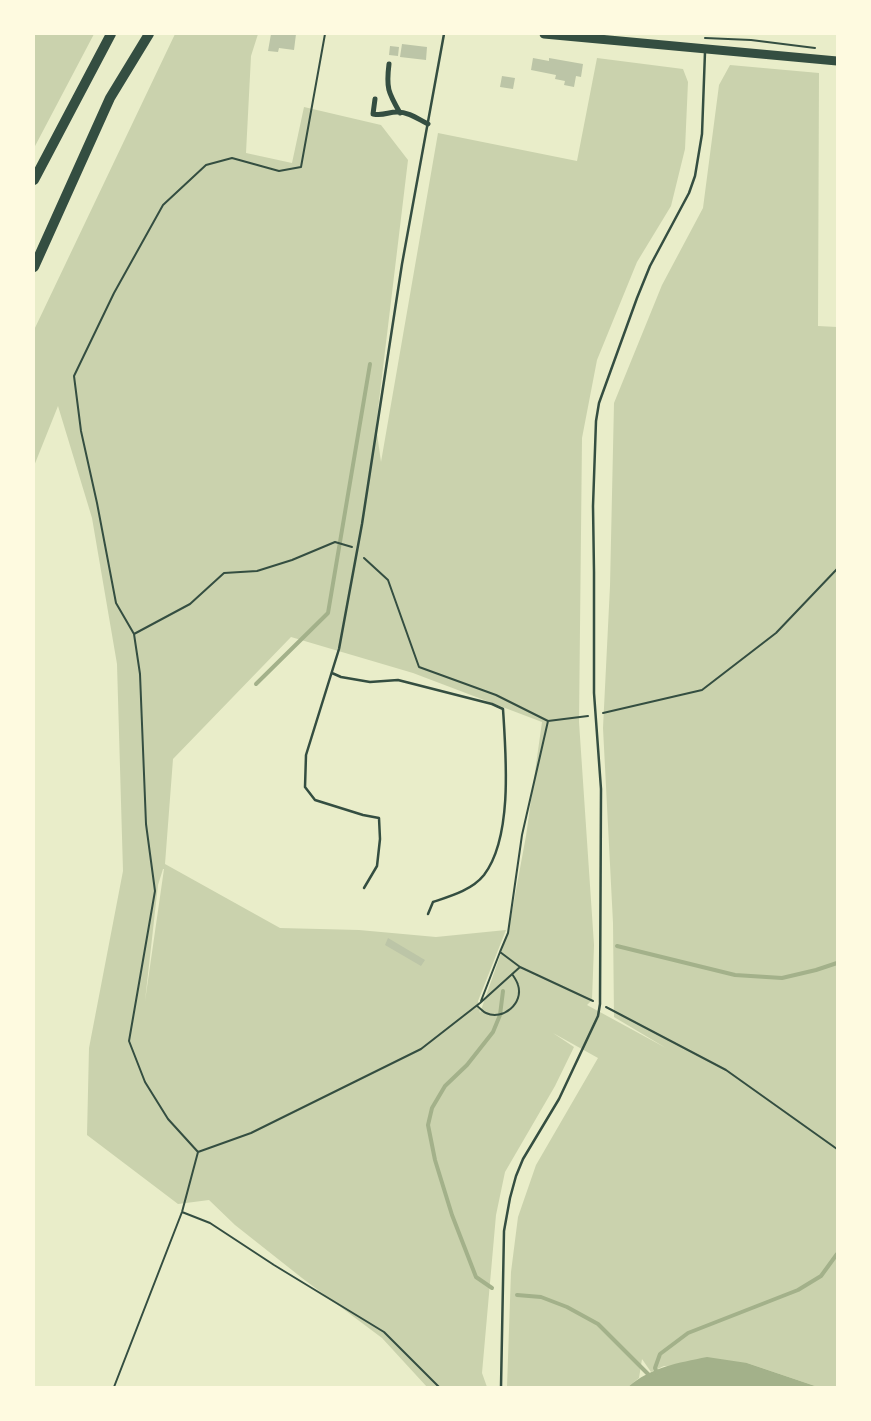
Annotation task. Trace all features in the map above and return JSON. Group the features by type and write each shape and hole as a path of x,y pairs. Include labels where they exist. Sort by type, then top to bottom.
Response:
{"highway":[{"path":"34,180 111,34"},
{"path":"34,267 110,98 149,34"}],"main road":[{"path":"544,34 837,61"}],"street":[{"path":"389,64 387,83 390,97 400,113"},
{"path":"375,99 373,114 383,116 400,113 410,115 428,124"}],"lane":[{"path":"364,888 377,866 380,839 379,818 315,800 305,787 306,756 339,650 402,264 444,34"},
{"path":"501,1387 504,1231 510,1198 523,1159 558,1099 598,1016 600,1004 601,789 595,714 593,506 598,403 650,266 686,200 695,176 702,134 705,49"},
{"path":"332,673 341,677 370,682 398,680 492,704 503,710 506,757 504,811 498,850 483,876 465,890 433,902 428,914"}],"path":[{"path":"198,1152 163,1112 145,1082 130,1041 155,891 146,824 140,674 134,634 116,603 101,521 81,431 74,376 114,293 162,205 198,171 206,165 232,158 279,171 301,167 325,34"},
{"path":"134,634 190,604 224,572 257,571 292,560 335,542 357,549 388,580 419,668 496,694 548,721 595,714 702,690 776,633 837,568"},
{"path":"480,1003 508,933 522,835 548,721"},
{"path":"500,952 520,967 600,1004 726,1070 837,1149"},
{"path":"198,1152 251,1133 421,1049 477,1006 520,967"},
{"path":"477,1006 487,1014 500,1015 512,1009 518,998 519,985 512,974"},
{"path":"114,1387 182,1212 198,1152"},
{"path":"182,1212 210,1222 274,1265 384,1332 439,1387"}],"shaded area":[{"path":"34,34 94,34 34,148"},
{"path":"175,34 258,34 251,56 246,153 292,163 304,107 381,125 408,160 376,426 381,462 438,133 577,161 597,58 683,69 688,82 685,149 671,206 637,262 597,360 582,438 579,722 594,945 592,1000 587,1005 666,1048 614,1017 613,923 603,728 610,586 614,403 662,285 703,208 719,85 730,65 819,73 818,326 837,327 837,1387 818,1387 747,1363 664,1366 651,1372 642,1359 639,1378 628,1387 507,1387 511,1272 518,1217 536,1165 598,1058 553,1033 574,1047 555,1086 505,1172 496,1215 482,1373 487,1387 427,1387 382,1338 235,1225 209,1200 178,1204 87,1135 89,1048 123,871 117,664 92,518 58,406 34,466 34,330","holes":["291,637 413,673 542,722 526,836 508,933 480,1013 478,1001 506,930 436,937 359,930 280,928 165,864 173,759","164,869 145,1001 158,885"]},
{"path":"707,1357 747,1363 818,1387 628,1387 655,1370"}],"building":[{"path":"271,34 296,34 294,50 279,48 278,52 268,51"},
{"path":"402,44 427,47 426,60 400,57"},
{"path":"390,46 399,47 398,56 389,55"},
{"path":"533,58 549,61 549,58 583,64 581,77 576,76 574,87 564,85 565,81 555,79 556,75 531,70"},
{"path":"502,76 515,78 513,89 500,87"},
{"path":"388,938 425,960 421,966 385,945"}],"waterway":[{"path":"256,684 328,613 370,364"},
{"path":"617,946 735,975 782,978 837,963"},
{"path":"492,1288 476,1277 452,1215 435,1160 428,1125 432,1108 445,1086 467,1065 493,1032 500,1015 503,991"},
{"path":"657,1373 655,1368 660,1354 688,1333 798,1290 821,1276 837,1254"},
{"path":"517,1295 541,1297 567,1307 598,1324 651,1377"}]}
